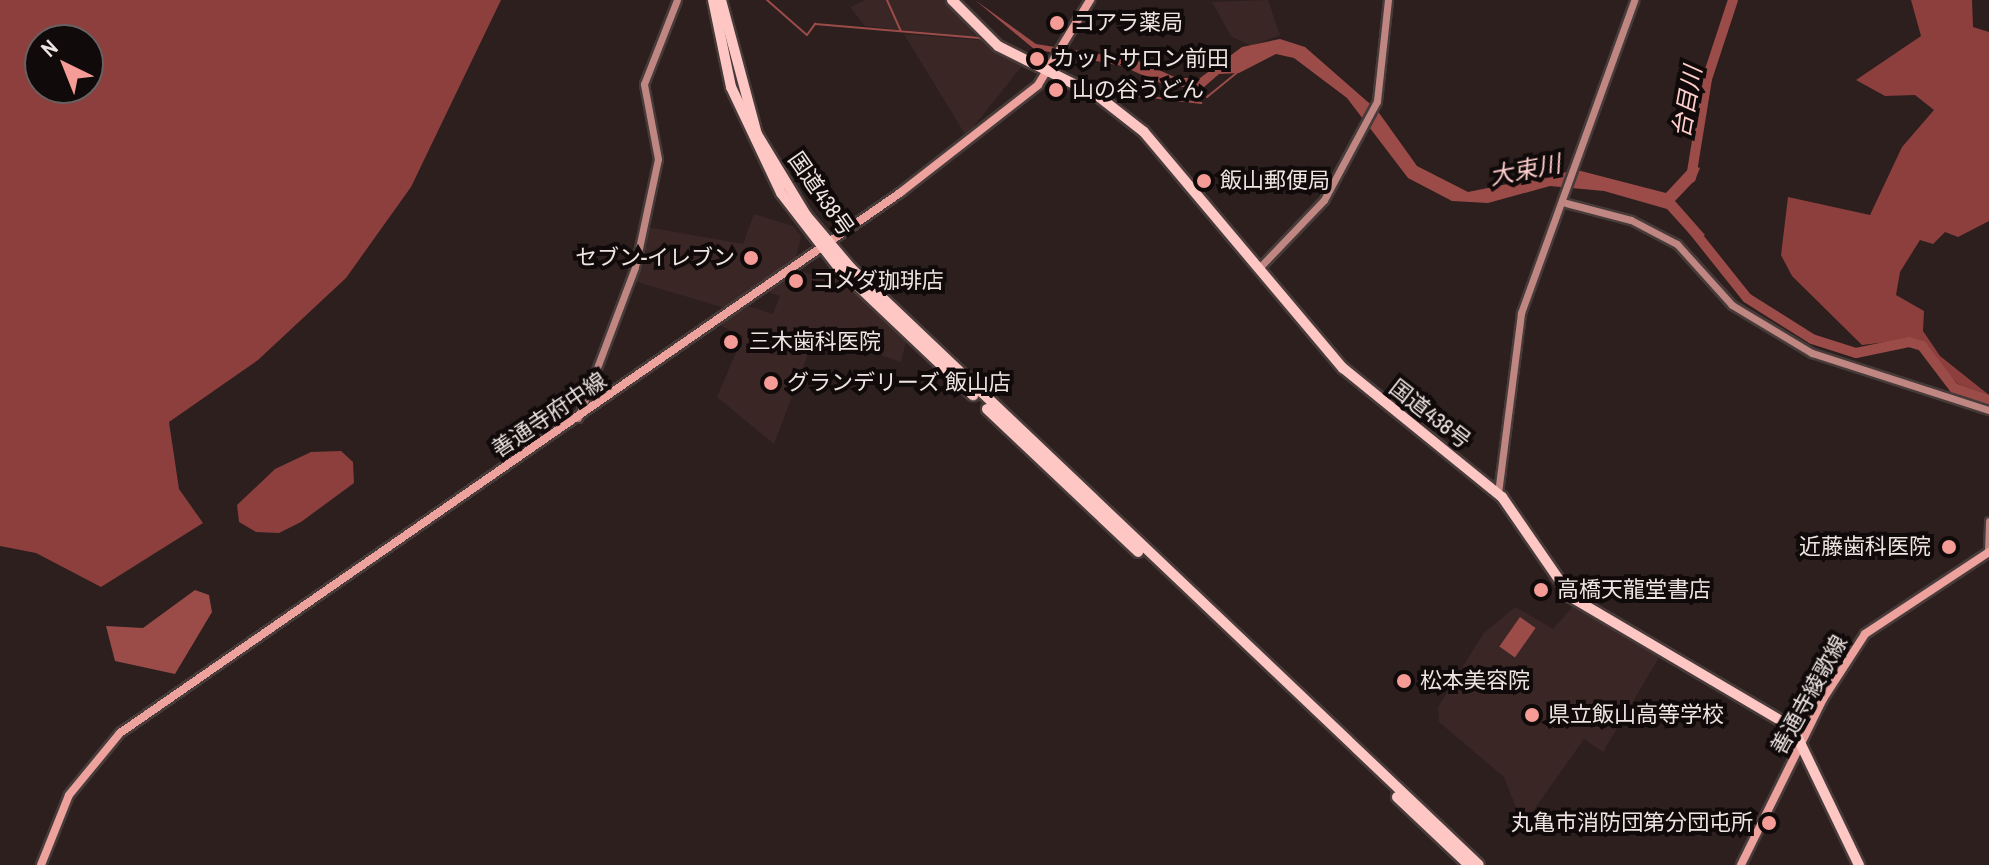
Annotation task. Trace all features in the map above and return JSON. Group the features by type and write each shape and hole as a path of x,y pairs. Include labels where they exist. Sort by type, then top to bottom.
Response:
{"highway":[{"name":"国道438号","path":"713,0 731,87 751,136 826,246 1469,865"},
{"name":"国道438号","path":"721,0 757,134 826,246 1479,865"},
{"name":"国道438号","path":"952,0 998,46 1098,96 1144,132 1352,377 1498,493 1571,597 1784,721 1802,743 1859,865"}],"main road":[{"name":"善通寺府中線","path":"41,865 69,795 120,733 826,246 1048,72 1090,0"},
{"name":"善通寺綾歌線","path":"1741,865 1802,743 1865,634 1988,552"}],"street":[{"path":"578,418 638,256 658,159 644,84 677,0"},
{"path":"1259,268 1324,200 1373,108 1388,0"},
{"path":"1498,493 1520,320 1566,203 1572,173 1634,0"},
{"path":"1566,203 1631,220 1677,244 1732,305 1812,353 1989,410"},
{"path":"1988,552 1989,521"}],"shaded area":[{"path":"0,0 501,0 411,187 346,278 258,360 169,422 179,489 203,523 101,587 36,553 0,546"},
{"path":"865,0 945,0 977,38 865,26 850,7"},
{"path":"975,0 1036,44 1136,60 1177,78 1200,78 1242,47 1280,39 1305,47 1377,110 1417,166 1468,192 1577,170 1666,193 1692,165 1700,168 1695,180 1675,201 1705,235 1696,241 1667,209 1604,191 1550,186 1488,203 1452,201 1408,178 1347,98 1294,58 1276,54 1239,73 1219,74 1203,88 1167,86 1122,66 1034,49"},
{"path":"1268,0 1280,35 1251,46 1231,36 1212,2"},
{"path":"1911,0 1972,0 1973,27 1989,32 1989,221 1958,237 1945,232 1933,244 1920,240 1900,272 1896,295 1924,311 1923,331 1940,356 1989,395 1958,384 1912,339 1862,345 1792,276 1781,255 1788,197 1870,215 1902,147 1934,110 1915,95 1885,96 1856,80 1921,36"},
{"path":"904,34 979,40 1022,66 966,136"},
{"path":"754,214 793,226 801,236 796,257 728,309 634,281 647,227 743,244"},
{"path":"799,270 830,282 834,272 906,342 901,362 816,333 774,444 717,397 743,336 719,325 748,306 773,314 780,296 768,292"},
{"path":"341,451 353,462 354,483 301,522 279,533 256,532 239,522 237,505 275,469 311,452"},
{"path":"195,590 209,595 212,612 175,674 115,661 106,626 143,628"},
{"name":"県立飯山高等学校","path":"1575,604 1661,654 1603,752 1584,739 1523,825 1504,777 1439,722 1438,707 1483,634 1515,607 1553,629"},
{"path":"1520,617 1536,628 1515,657 1499,646"}],"waterway":[{"path":"767,0 807,35 815,24 979,38 1028,68"},
{"path":"887,0 901,31"},
{"name":"台目川","path":"1691,178 1707,79 1733,0"},
{"path":"1207,97 1237,73"},
{"path":"1100,91 1201,103"},
{"name":"大束川","path":"1692,229 1747,298 1812,339 1856,353 1909,342 1922,346 1954,388 1989,400"}],"place":[{"name":"コアラ薬局","path":"1057,23"},
{"name":"カットサロン前田","path":"1037,59"},
{"name":"山の谷うどん","path":"1056,90"},
{"name":"飯山郵便局","path":"1204,181"},
{"name":"セブン-イレブン","path":"751,258"},
{"name":"コメダ珈琲店","path":"796,281"},
{"name":"三木歯科医院","path":"731,342"},
{"name":"グランデリーズ 飯山店","path":"771,383"},
{"name":"近藤歯科医院","path":"1949,547"},
{"name":"高橋天龍堂書店","path":"1541,590"},
{"name":"松本美容院","path":"1404,681"},
{"name":"県立飯山高等学校","path":"1532,715"},
{"name":"丸亀市消防団第分団屯所","path":"1769,823"}]}
